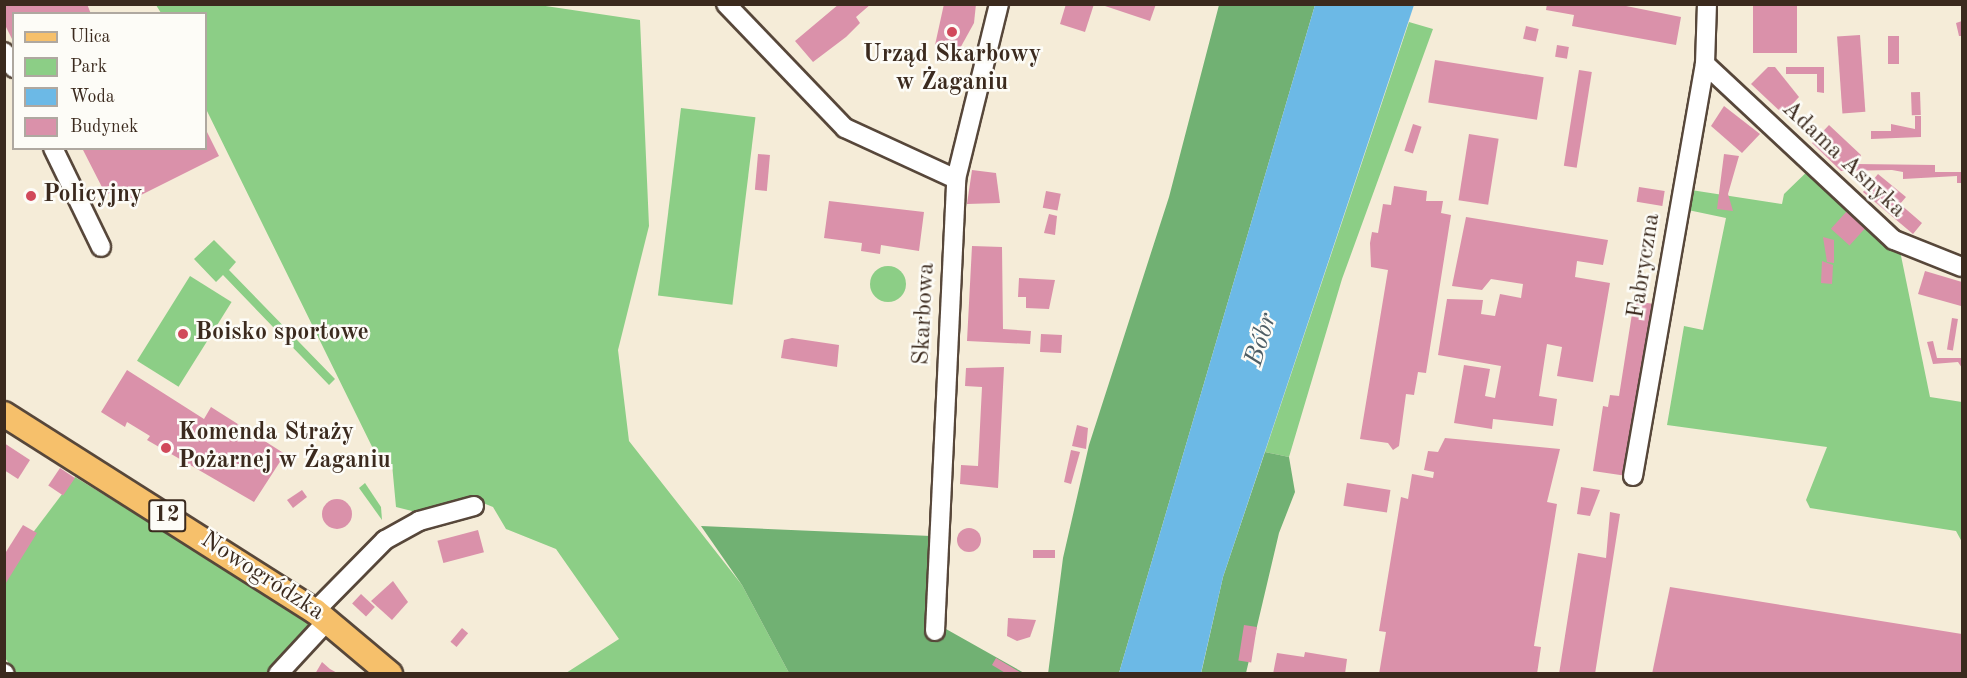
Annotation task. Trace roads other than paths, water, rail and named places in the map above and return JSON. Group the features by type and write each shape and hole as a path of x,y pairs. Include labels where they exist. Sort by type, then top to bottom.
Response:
{"main road":[{"name":"Nowogródzka","path":"4,414 321,615 390,674"}],"street":[{"path":"726,4 845,128 956,179"},
{"name":"Skarbowa","path":"935,631 956,179 999,4"},
{"name":"Fabryczna","path":"1633,476 1706,64 1707,4"},
{"path":"4,52 12,65"},
{"name":"Adama Asnyka","path":"1706,64 1894,240 1962,267"},
{"path":"54,150 101,248"},
{"path":"279,674 321,615 385,540 419,521 474,506"}],"water":[{"name":"Bóbr","path":"1315,5 1414,5 1223,577 1201,673 1119,673"}],"place":[{"name":"Urząd Skarbowy w Żaganiu","path":"952,32"},
{"name":"Policyjny","path":"31,196"},
{"name":"Boisko sportowe","path":"183,334"},
{"name":"Komenda Straży Pożarnej w Żaganiu","path":"166,448"}]}
